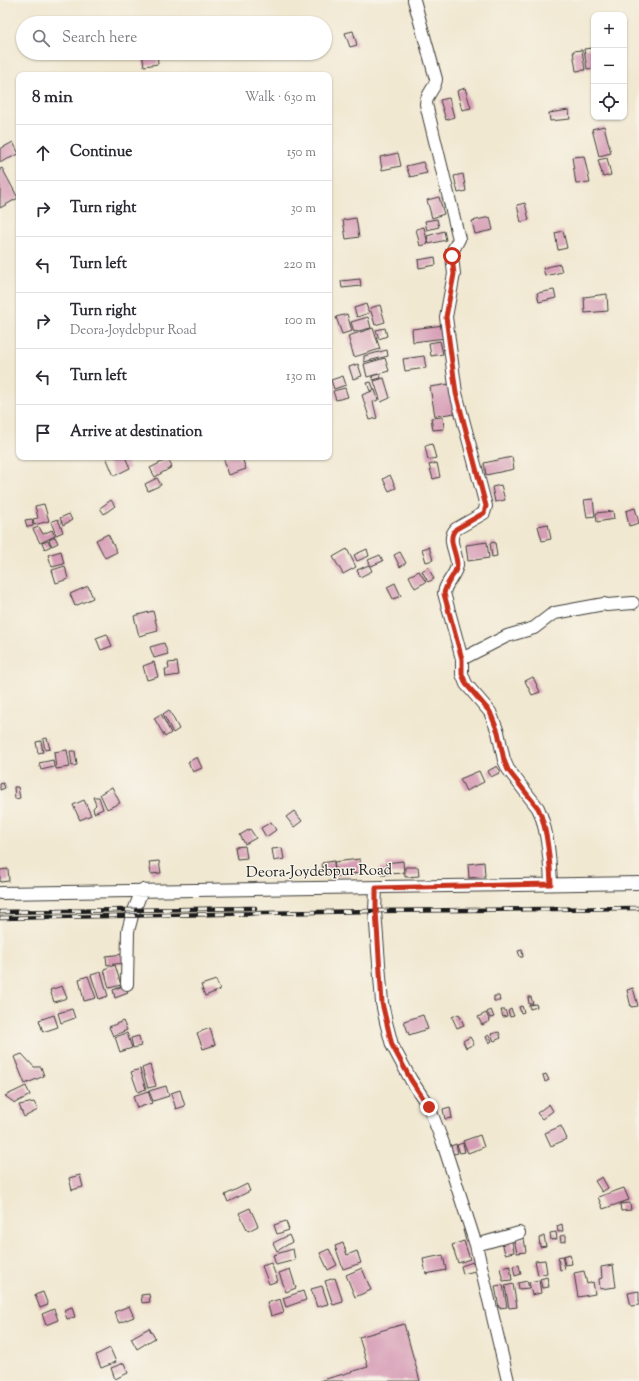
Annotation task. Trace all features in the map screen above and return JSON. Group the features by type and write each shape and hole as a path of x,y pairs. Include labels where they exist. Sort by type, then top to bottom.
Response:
{"street":[{"path":"414,0 436,79 436,84 426,98 426,104 459,239 452,252 454,274 446,317 456,393 486,506 484,513 456,529 451,537 457,563 444,594 462,659 462,674 466,684 490,712 495,722 505,765 541,814 549,853 551,884"},
{"path":"462,659 507,636 534,628 555,613 604,604 632,603"},
{"name":"Deora-Joydebpur Road","path":"0,893 639,883"},
{"path":"376,888 382,1003 392,1045 411,1080 429,1107 443,1143 476,1245 508,1381"},
{"path":"126,984 128,931 142,890"},
{"path":"476,1245 519,1233"}],"building":[{"path":"353,31 357,45 350,47 345,33"},
{"path":"591,48 591,68 587,69 584,49"},
{"path":"582,50 585,70 576,71 573,51"},
{"path":"143,60 158,60 158,64 144,66"},
{"path":"465,88 471,108 462,110 457,91"},
{"path":"449,98 454,117 446,120 440,100"},
{"path":"569,110 570,119 550,121 549,113"},
{"path":"604,126 611,153 599,156 592,129"},
{"path":"13,142 16,148 16,155 1,162 0,149"},
{"path":"398,153 401,166 382,170 380,157"},
{"path":"584,156 590,183 576,184 572,157"},
{"path":"607,158 611,175 603,177 598,160"},
{"path":"423,162 427,173 410,177 406,166"},
{"path":"2,168 16,194 16,199 0,208 0,169"},
{"path":"463,174 466,191 458,193 454,176"},
{"path":"439,197 444,214 432,218 427,200"},
{"path":"525,203 529,220 521,222 517,205"},
{"path":"490,217 493,230 475,234 472,221"},
{"path":"356,218 359,237 346,239 343,220"},
{"path":"437,219 439,227 427,230 425,221"},
{"path":"424,227 428,244 420,246 416,229"},
{"path":"444,231 446,240 429,244 427,236"},
{"path":"563,231 567,248 558,250 555,233"},
{"path":"435,257 436,265 419,268 418,260"},
{"path":"560,264 562,272 545,276 543,268"},
{"path":"360,279 361,286 342,288 341,281"},
{"path":"554,290 556,298 539,302 537,293"},
{"path":"607,294 608,311 585,313 584,297"},
{"path":"366,304 369,313 357,317 354,308"},
{"path":"380,305 385,322 375,325 370,308"},
{"path":"347,314 352,331 342,334 336,317"},
{"path":"368,317 371,328 354,332 351,322"},
{"path":"444,325 445,338 413,342 412,329"},
{"path":"373,328 380,349 354,357 348,336"},
{"path":"385,328 387,336 379,339 376,330"},
{"path":"440,341 443,354 431,356 429,343"},
{"path":"387,350 388,356 364,362 364,356"},
{"path":"424,356 426,368 405,371 403,359"},
{"path":"385,358 389,371 367,377 364,364"},
{"path":"358,364 362,376 353,379 349,367"},
{"path":"380,374 381,378 373,380 372,376"},
{"path":"343,376 346,385 334,389 332,380"},
{"path":"384,378 390,398 381,402 374,381"},
{"path":"371,382 374,390 370,391 367,383"},
{"path":"450,384 455,413 435,416 430,387"},
{"path":"345,388 348,397 336,400 333,391"},
{"path":"375,390 378,400 373,402 377,418 370,420 362,395"},
{"path":"443,417 444,429 433,430 431,418"},
{"path":"432,444 436,458 428,460 425,446"},
{"path":"512,457 514,469 486,475 484,463"},
{"path":"107,460 126,460 130,468 114,476"},
{"path":"166,460 168,460 172,467 155,477 150,468"},
{"path":"224,460 243,460 246,469 229,475"},
{"path":"437,463 440,477 433,479 429,465"},
{"path":"390,475 396,488 389,491 383,479"},
{"path":"157,478 161,485 148,491 145,484"},
{"path":"501,485 505,500 495,502 492,487"},
{"path":"593,499 595,516 587,517 584,500"},
{"path":"111,500 115,506 104,514 100,508"},
{"path":"44,504 49,521 34,525 33,519 38,518 35,506"},
{"path":"635,508 639,523 629,526 626,511"},
{"path":"613,511 614,519 597,522 596,513"},
{"path":"69,514 72,520 63,525 60,518"},
{"path":"32,519 33,526 27,527 25,520"},
{"path":"58,519 63,532 56,535 51,522"},
{"path":"548,524 551,539 542,541 538,526"},
{"path":"39,527 43,534 52,530 55,536 40,543 33,529"},
{"path":"108,534 117,552 105,558 96,540"},
{"path":"55,537 58,543 52,546 49,540"},
{"path":"48,541 51,546 45,549 42,543"},
{"path":"487,542 489,558 468,561 466,545"},
{"path":"495,542 497,556 492,557 490,543"},
{"path":"429,547 433,560 426,562 422,549"},
{"path":"347,549 356,567 343,574 333,557"},
{"path":"367,549 369,556 357,561 354,555"},
{"path":"61,551 64,564 52,567 48,555"},
{"path":"400,552 406,563 400,567 394,555"},
{"path":"380,555 383,561 371,566 368,560"},
{"path":"369,565 372,571 360,577 357,570"},
{"path":"65,566 68,579 56,583 52,570"},
{"path":"428,567 434,579 428,582 422,571"},
{"path":"419,571 426,582 415,588 409,576"},
{"path":"395,583 401,596 393,599 387,587"},
{"path":"88,586 93,598 75,606 70,594"},
{"path":"153,611 158,631 139,636 134,616"},
{"path":"107,634 112,646 101,650 96,638"},
{"path":"164,643 168,654 154,658 150,647"},
{"path":"154,662 158,677 147,680 143,666"},
{"path":"177,662 179,675 166,677 165,669 169,669 168,663"},
{"path":"533,677 540,692 532,695 525,681"},
{"path":"169,710 179,729 173,733 163,714"},
{"path":"161,714 171,733 165,737 154,718"},
{"path":"47,738 50,749 45,750 43,739"},
{"path":"41,741 43,752 38,753 36,742"},
{"path":"67,750 70,767 56,769 54,752"},
{"path":"70,751 75,751 77,765 72,766"},
{"path":"197,757 202,768 193,772 188,762"},
{"path":"53,760 54,767 41,770 39,763"},
{"path":"497,766 501,772 491,777 488,771"},
{"path":"479,771 484,782 466,791 460,779"},
{"path":"3,783 5,788 0,790 0,784"},
{"path":"14,787 18,787 20,798 15,799"},
{"path":"112,787 120,803 107,809 100,794"},
{"path":"93,797 99,797 103,809 94,813 93,808 96,805"},
{"path":"84,800 91,815 80,820 73,805"},
{"path":"294,811 302,821 294,827 286,817"},
{"path":"271,822 276,830 266,837 261,828"},
{"path":"250,829 256,838 245,844 240,835"},
{"path":"245,846 247,858 237,859 235,847"},
{"path":"282,848 284,859 274,861 272,849"},
{"path":"360,859 361,873 336,876 334,862"},
{"path":"159,861 161,873 151,874 149,862"},
{"path":"334,861 335,873 323,874 322,863"},
{"path":"403,861 404,873 387,874 386,863"},
{"path":"484,862 485,876 469,878 468,864"},
{"path":"385,867 386,875 381,875 380,868"},
{"path":"405,867 418,867 419,876 405,877"},
{"path":"8,869 9,881 0,882 0,870"},
{"path":"522,950 523,957 520,957 518,951"},
{"path":"123,954 124,963 107,965 106,956"},
{"path":"115,965 121,985 109,988 104,969"},
{"path":"101,972 108,996 99,999 91,975"},
{"path":"88,976 96,998 84,1001 79,979"},
{"path":"216,980 220,990 205,996 201,985"},
{"path":"125,985 128,993 115,998 113,990"},
{"path":"62,986 67,998 54,1002 50,990"},
{"path":"633,988 638,1006 631,1007 627,990"},
{"path":"494,996 499,996 500,1001 494,1001"},
{"path":"528,997 531,997 533,1004 529,1004"},
{"path":"536,1004 537,1007 530,1009 529,1005"},
{"path":"522,1006 524,1012 521,1013 519,1007"},
{"path":"72,1009 75,1018 61,1023 58,1013"},
{"path":"511,1009 514,1016 510,1017 508,1011"},
{"path":"491,1010 494,1017 490,1018 487,1012"},
{"path":"501,1010 505,1010 507,1016 503,1017"},
{"path":"486,1013 490,1021 482,1025 478,1017"},
{"path":"459,1014 464,1025 457,1028 452,1017"},
{"path":"54,1015 58,1027 43,1032 39,1020"},
{"path":"423,1015 428,1029 409,1035 404,1021"},
{"path":"123,1021 127,1030 113,1036 109,1027"},
{"path":"210,1028 215,1045 203,1049 197,1033"},
{"path":"499,1032 501,1038 494,1041 491,1034"},
{"path":"127,1033 132,1048 120,1052 115,1037"},
{"path":"489,1035 492,1041 489,1043 486,1037"},
{"path":"139,1036 141,1046 133,1048 131,1038"},
{"path":"470,1037 474,1044 466,1048 463,1041"},
{"path":"22,1054 34,1067 41,1067 44,1076 25,1084 14,1057"},
{"path":"150,1065 156,1086 148,1088 142,1068"},
{"path":"140,1069 146,1089 138,1092 131,1072"},
{"path":"546,1074 549,1080 545,1082 543,1075"},
{"path":"26,1086 30,1095 15,1103 5,1096"},
{"path":"166,1086 169,1096 153,1101 149,1091"},
{"path":"180,1090 185,1106 176,1109 171,1093"},
{"path":"148,1091 152,1103 137,1108 133,1096"},
{"path":"34,1102 38,1110 24,1117 19,1105"},
{"path":"549,1104 553,1111 542,1119 537,1113"},
{"path":"450,1107 452,1118 445,1119 443,1109"},
{"path":"561,1126 567,1139 551,1146 545,1133"},
{"path":"480,1135 484,1147 468,1153 463,1141"},
{"path":"463,1143 465,1152 460,1153 457,1145"},
{"path":"456,1144 458,1153 453,1154 451,1146"},
{"path":"80,1175 83,1187 72,1190 69,1178"},
{"path":"602,1177 608,1188 602,1192 595,1181"},
{"path":"247,1184 250,1191 228,1202 225,1195"},
{"path":"624,1188 629,1200 603,1209 598,1197"},
{"path":"630,1203 631,1210 621,1211 620,1204"},
{"path":"250,1208 258,1226 248,1231 239,1213"},
{"path":"286,1221 289,1230 277,1234 274,1225"},
{"path":"562,1224 563,1231 558,1232 557,1226"},
{"path":"469,1228 472,1240 466,1241 463,1230"},
{"path":"556,1232 557,1239 551,1240 550,1233"},
{"path":"289,1235 292,1242 277,1251 273,1243"},
{"path":"566,1235 566,1241 561,1242 560,1236"},
{"path":"544,1236 546,1246 540,1247 539,1238"},
{"path":"524,1238 526,1252 517,1253 514,1240"},
{"path":"512,1239 514,1252 505,1254 502,1241"},
{"path":"464,1241 470,1259 458,1263 452,1245"},
{"path":"343,1243 347,1255 357,1251 361,1263 343,1269 335,1246"},
{"path":"293,1249 295,1260 276,1265 273,1255"},
{"path":"329,1249 337,1265 328,1270 320,1253"},
{"path":"570,1254 572,1264 565,1265 563,1256"},
{"path":"443,1255 446,1270 426,1274 423,1259"},
{"path":"562,1256 565,1269 560,1270 558,1257"},
{"path":"545,1260 547,1273 538,1275 535,1261"},
{"path":"476,1261 479,1270 463,1274 461,1266"},
{"path":"271,1263 278,1281 269,1284 262,1266"},
{"path":"519,1265 521,1274 515,1276 513,1266"},
{"path":"613,1265 616,1287 600,1289 599,1279 602,1278 601,1267"},
{"path":"510,1266 512,1280 503,1281 500,1268"},
{"path":"362,1268 371,1290 355,1297 346,1275"},
{"path":"290,1269 296,1288 286,1292 279,1273"},
{"path":"584,1271 587,1284 593,1282 595,1294 578,1297 574,1273"},
{"path":"547,1277 549,1287 542,1288 540,1279"},
{"path":"335,1278 343,1302 333,1305 325,1281"},
{"path":"539,1280 541,1293 532,1295 529,1282"},
{"path":"527,1281 529,1288 519,1289 518,1283"},
{"path":"513,1284 517,1307 509,1308 505,1286"},
{"path":"503,1285 507,1307 499,1308 495,1286"},
{"path":"322,1286 328,1304 317,1307 311,1289"},
{"path":"303,1291 306,1300 286,1307 283,1298"},
{"path":"639,1291 639,1305 631,1306 628,1293"},
{"path":"43,1292 48,1305 40,1308 35,1295"},
{"path":"149,1294 150,1302 142,1303 141,1295"},
{"path":"280,1299 284,1312 271,1316 267,1303"},
{"path":"129,1306 134,1317 119,1323 114,1312"},
{"path":"72,1307 75,1317 67,1319 64,1310"},
{"path":"54,1309 58,1320 46,1325 42,1314"},
{"path":"404,1324 420,1381 319,1381 368,1367 359,1337"},
{"path":"149,1328 155,1338 137,1349 131,1338"},
{"path":"110,1348 116,1362 101,1368 96,1355"},
{"path":"124,1363 128,1373 115,1379 111,1368"}],"railway":[{"path":"0,912 255,908"},
{"path":"0,918 639,908"}],"route":[{"path":"429,1107 411,1080 392,1045 382,1003 376,888 551,884 549,853 541,814 505,765 498,732 490,712 466,684 462,674 462,659 444,594 457,563 451,537 453,532 484,513 486,510 456,393 446,317 454,274 452,256"}]}
